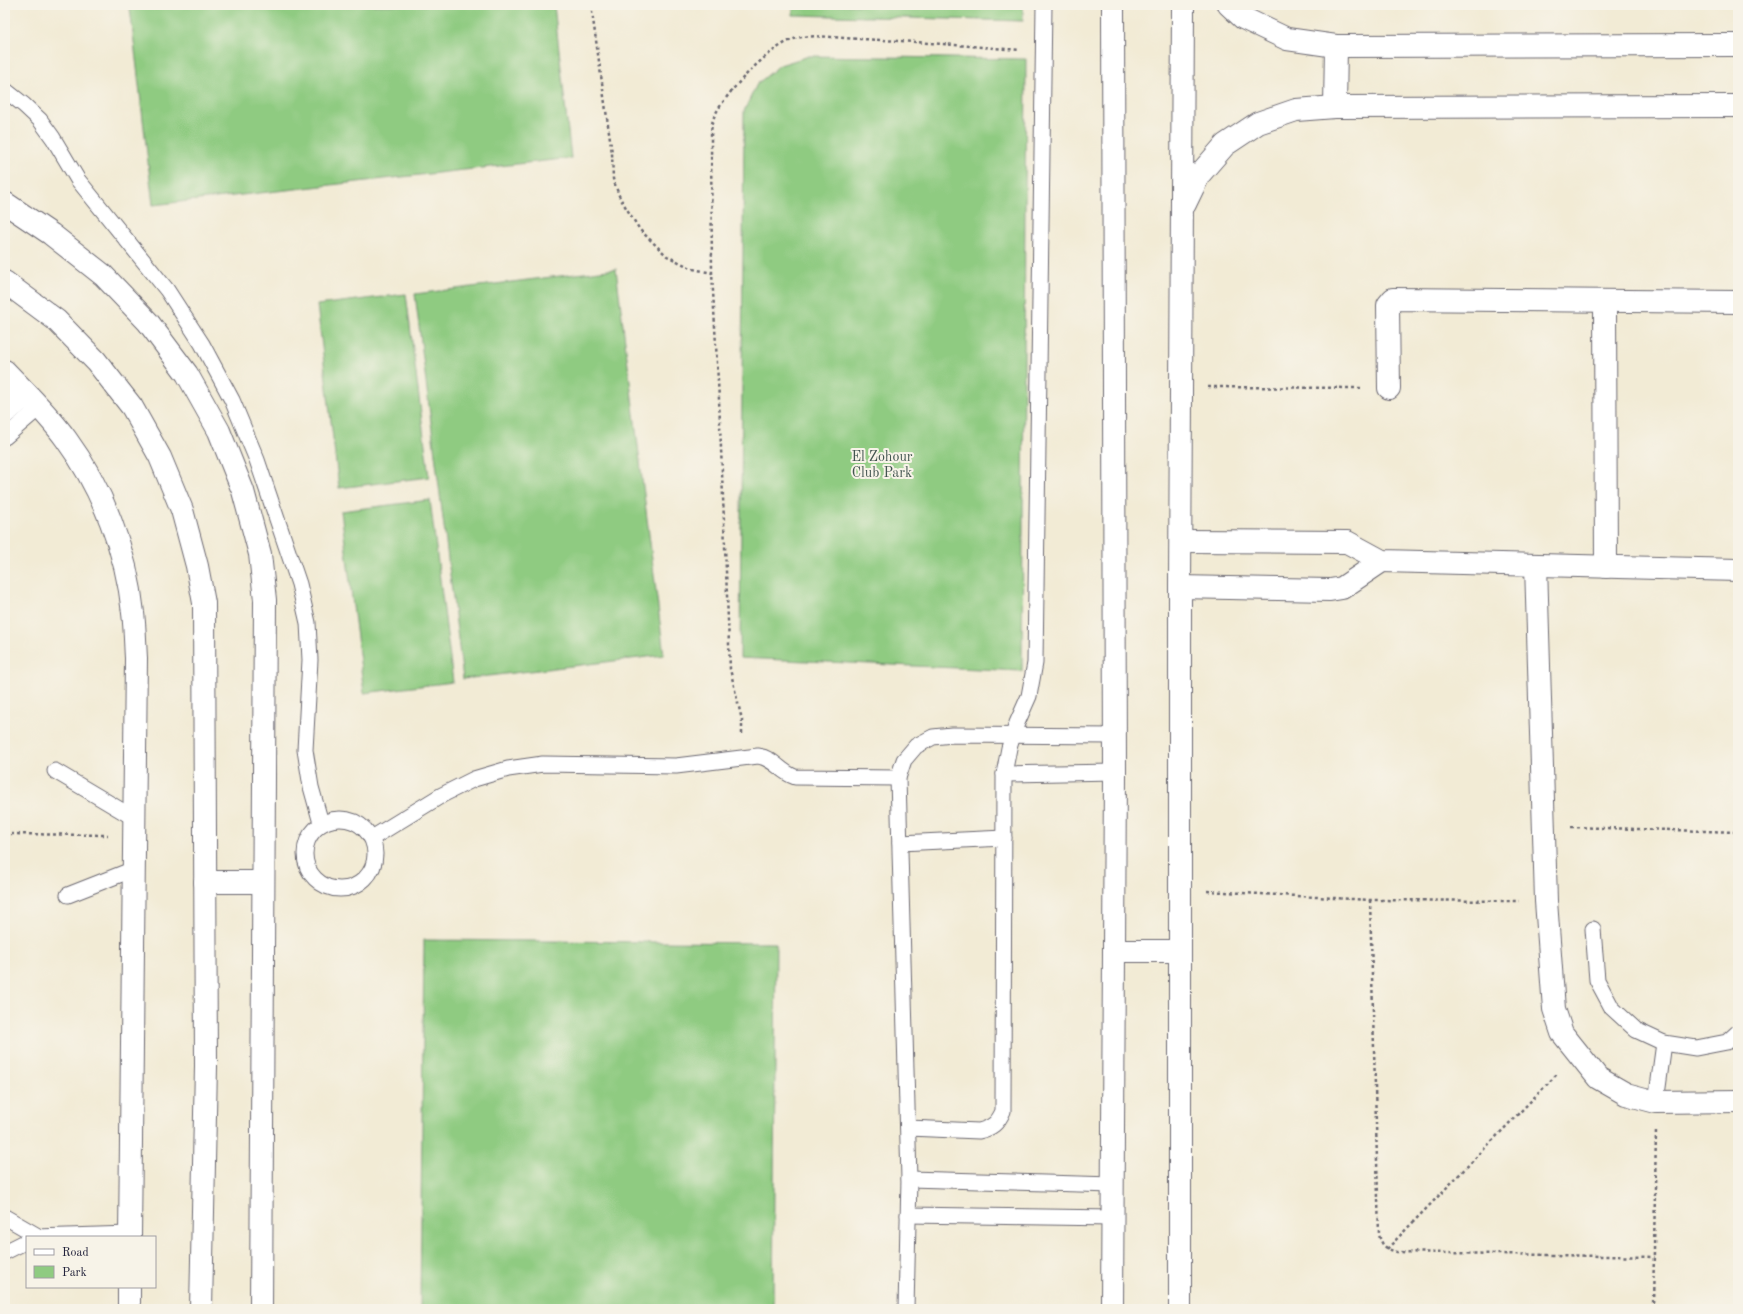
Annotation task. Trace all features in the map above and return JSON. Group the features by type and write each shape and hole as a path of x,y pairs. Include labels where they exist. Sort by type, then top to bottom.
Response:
{"street":[{"path":"1112,1309 1115,772 1113,5"},
{"path":"1180,1309 1180,587 1182,541 1183,5"},
{"path":"1229,5 1243,18 1287,39 1336,46 1738,45"},
{"path":"1335,108 1336,46"},
{"path":"1182,210 1199,175 1225,145 1258,123 1296,110 1335,108 1738,106"},
{"path":"5,203 51,234 103,275 148,322 187,374 219,431 243,491 260,554 265,600 261,1309"},
{"path":"5,282 56,320 96,361 132,407 160,457 182,510 197,566 204,603 206,1066 201,1309"},
{"path":"1389,388 1388,305 1393,299 1738,302"},
{"path":"1605,300 1606,567"},
{"path":"5,371 24,398 66,439 91,479 111,522 125,566 133,612 136,658 130,1235"},
{"path":"1182,541 1347,542 1382,561 1738,570"},
{"path":"1180,587 1330,590 1342,588 1382,561"},
{"path":"1536,565 1546,901 1554,1009 1562,1033 1598,1078 1626,1094 1656,1102 1738,1101"},
{"path":"205,882 263,882"},
{"path":"1114,951 1180,951"},
{"path":"129,1288 129,1309"}],"lane":[{"path":"908,1128 979,1131 990,1128 999,1121 1003,1111 1004,774 1013,736 1029,696 1035,663 1044,5"},
{"path":"5,90 40,120 53,138 78,180 167,290 202,344 232,400 257,460 299,584 308,622 310,660 305,750 311,788 321,823"},
{"path":"5,418 24,398"},
{"path":"5,437 24,398"},
{"path":"906,1309 909,1179 898,778 904,760 916,746 933,737 952,735 1115,736"},
{"path":"372,838 442,795 474,779 508,769 543,764 676,766 727,758 758,756 772,760 782,771 795,776 898,778"},
{"path":"55,771 134,826"},
{"path":"1004,774 1115,772"},
{"path":"338,819 355,822 365,829 372,838 375,849 375,861 370,872 362,881 352,887 341,889 329,888 319,883 310,874 305,864 304,852 306,841 321,823 338,819"},
{"path":"900,843 1004,838"},
{"path":"68,895 134,869"},
{"path":"1593,930 1597,980 1612,1008 1636,1030 1664,1043 1696,1048 1727,1042 1738,1032"},
{"path":"1656,1102 1664,1043"},
{"path":"909,1179 1113,1185"},
{"path":"908,1215 1113,1218"},
{"path":"5,1217 31,1236"},
{"path":"98,1236 130,1235"},
{"path":"5,1252 26,1242"}],"path":[{"path":"591,5 612,153 613,179 620,198 640,230 667,256 693,269 712,273"},
{"path":"741,758 742,720 730,669 719,399 712,273 711,141 713,119 728,96 769,53 785,42 801,37 901,41 1044,52"},
{"path":"1182,386 1389,388"},
{"path":"5,834 134,826"},
{"path":"1544,826 1738,832"},
{"path":"1180,890 1370,900 1546,901"},
{"path":"1370,900 1379,1235 1382,1243 1388,1249 1396,1252 1654,1257"},
{"path":"1388,1249 1578,1053"},
{"path":"1653,1309 1656,1102"}],"green space":[{"path":"153,5 554,5 571,158 153,205 130,8"},
{"path":"793,5 1023,5 1023,21 793,15"},
{"name":"El Zohour Club Park","path":"809,56 1026,59 1022,671 740,658 744,111 757,84 780,65"},
{"path":"616,269 664,655 463,679 415,294"},
{"path":"406,294 429,477 339,488 317,305"},
{"path":"430,500 453,682 364,693 341,511"},
{"path":"424,940 776,943 773,1309 420,1309"}]}
